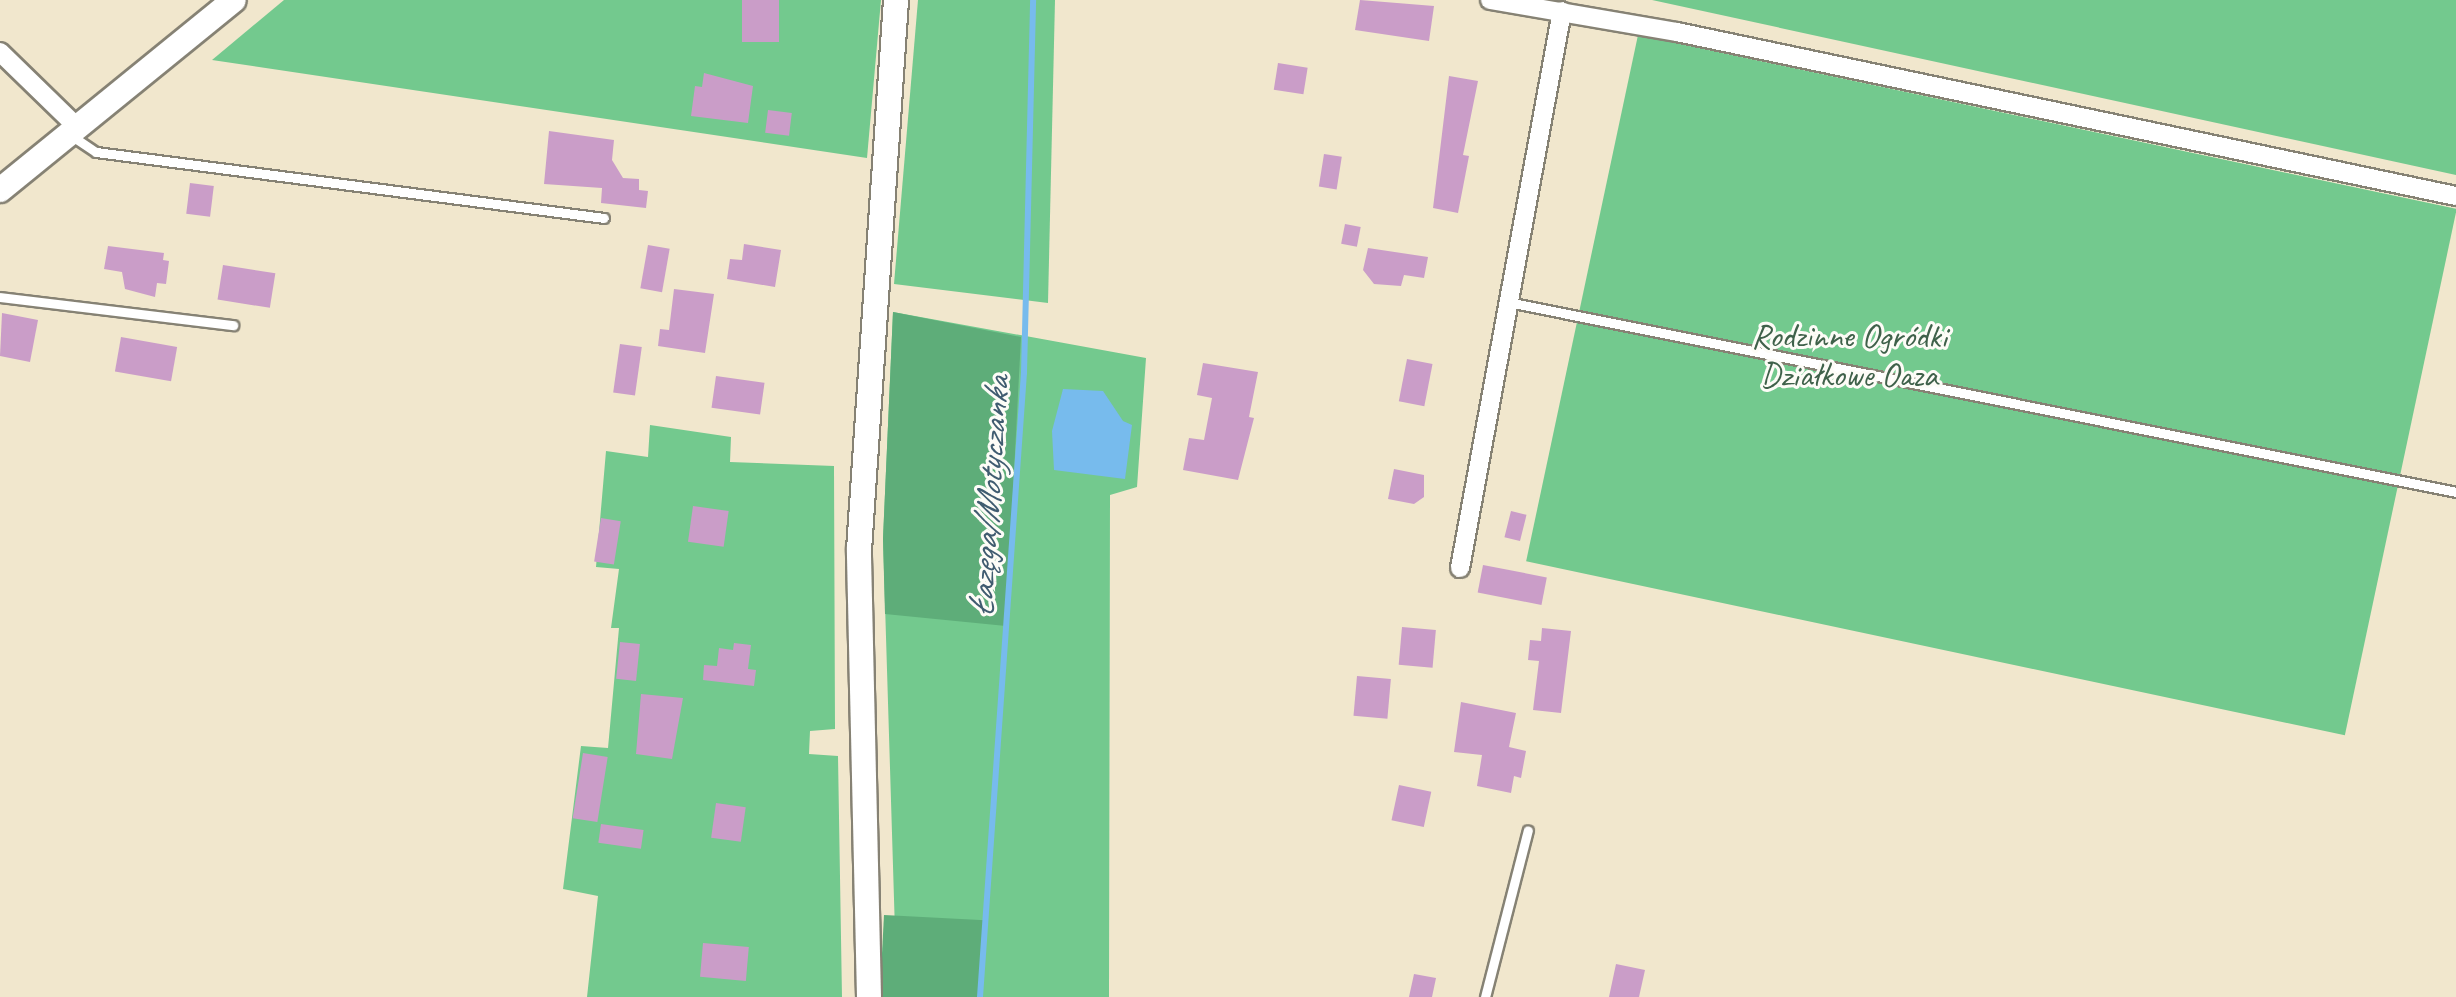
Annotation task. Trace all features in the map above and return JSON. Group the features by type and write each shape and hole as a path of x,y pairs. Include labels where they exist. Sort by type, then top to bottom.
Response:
{"street":[{"path":"0,190 234,0"},
{"path":"869,997 859,535 896,0"},
{"path":"1490,0 1562,11 2456,196"},
{"path":"1460,568 1562,11"},
{"path":"0,52 73,131"}],"lane":[{"path":"73,131 96,152 604,218"},
{"path":"0,297 233,325"},
{"path":"1508,302 2456,492"},
{"path":"1485,997 1528,830"}],"green space":[{"path":"284,0 881,0 867,158 212,60"},
{"path":"918,0 1055,0 1048,303 894,284"},
{"path":"1652,0 2456,0 2456,175"},
{"name":"Rodzinne Ogródki Działkowe Oaza","path":"1638,35 2456,209 2345,735 1526,561"},
{"path":"893,312 1146,358 1137,487 1110,495 1109,997 897,997 883,539"},
{"path":"893,312 1021,337 1006,626 885,614 883,539"},
{"path":"650,425 731,437 730,462 834,466 835,729 810,731 809,754 838,756 842,997 587,997 598,896 563,889 581,746 608,748 619,628 611,628 619,569 596,567 606,451 648,457"},
{"path":"884,915 985,920 981,997 880,997"}],"water":[{"path":"1063,389 1103,391 1123,421 1132,425 1125,479 1054,470 1052,431"}],"building":[{"path":"742,0 779,0 779,42 742,42"},
{"path":"1360,0 1434,6 1429,41 1355,30"},
{"path":"1278,63 1308,68 1303,94 1274,90"},
{"path":"704,73 753,86 748,123 691,116 695,86 702,87"},
{"path":"1449,76 1478,81 1463,155 1469,156 1458,213 1433,208"},
{"path":"768,110 792,113 789,136 765,133"},
{"path":"549,131 614,140 612,160 623,178 639,179 639,190 648,191 646,208 601,203 602,188 544,184"},
{"path":"1324,154 1342,157 1337,189 1319,187"},
{"path":"190,183 214,186 210,217 186,214"},
{"path":"1345,224 1361,227 1357,247 1341,244"},
{"path":"744,244 781,250 775,287 727,279 730,259 742,260"},
{"path":"648,245 670,249 662,292 640,288"},
{"path":"108,246 164,253 163,260 169,261 166,284 157,283 155,297 125,289 122,272 104,269"},
{"path":"1368,248 1428,257 1424,278 1404,275 1401,286 1374,284 1363,270"},
{"path":"223,265 275,273 270,308 218,300"},
{"path":"674,289 714,294 705,353 658,346 660,329 669,330"},
{"path":"2,313 38,320 30,362 0,356"},
{"path":"121,337 177,347 171,381 115,371"},
{"path":"620,344 642,347 635,396 613,393"},
{"path":"1407,359 1433,364 1424,406 1399,401"},
{"path":"1203,363 1258,372 1249,417 1254,418 1238,480 1183,470 1189,438 1204,440 1212,398 1197,395"},
{"path":"716,376 765,383 760,415 712,408"},
{"path":"1394,469 1424,475 1424,497 1414,504 1388,499"},
{"path":"693,506 729,511 724,547 688,542"},
{"path":"1511,511 1527,515 1520,541 1504,537"},
{"path":"601,518 621,521 614,565 594,561"},
{"path":"1483,565 1547,577 1541,605 1478,592"},
{"path":"1402,627 1436,630 1433,668 1399,665"},
{"path":"1542,628 1571,631 1561,713 1533,710 1539,661 1528,660 1530,640 1541,641"},
{"path":"620,642 640,644 636,681 616,679"},
{"path":"734,643 751,645 748,669 756,670 754,686 703,680 704,665 717,666 719,648 733,650"},
{"path":"1357,676 1391,679 1387,719 1354,716"},
{"path":"641,694 683,698 672,759 636,754"},
{"path":"1461,702 1516,713 1509,747 1526,751 1521,778 1514,776 1511,793 1477,786 1482,755 1454,752"},
{"path":"583,753 608,757 597,822 573,818"},
{"path":"1399,785 1431,792 1424,827 1392,820"},
{"path":"716,803 746,807 741,842 711,838"},
{"path":"601,824 644,830 641,849 598,843"},
{"path":"703,943 749,947 746,981 700,977"},
{"path":"1616,964 1645,970 1639,997 1609,997"},
{"path":"1414,974 1436,978 1432,997 1409,997"}],"waterway":[{"name":"Łazęga/Motyczanka","path":"980,997 1024,373 1033,0"}]}
